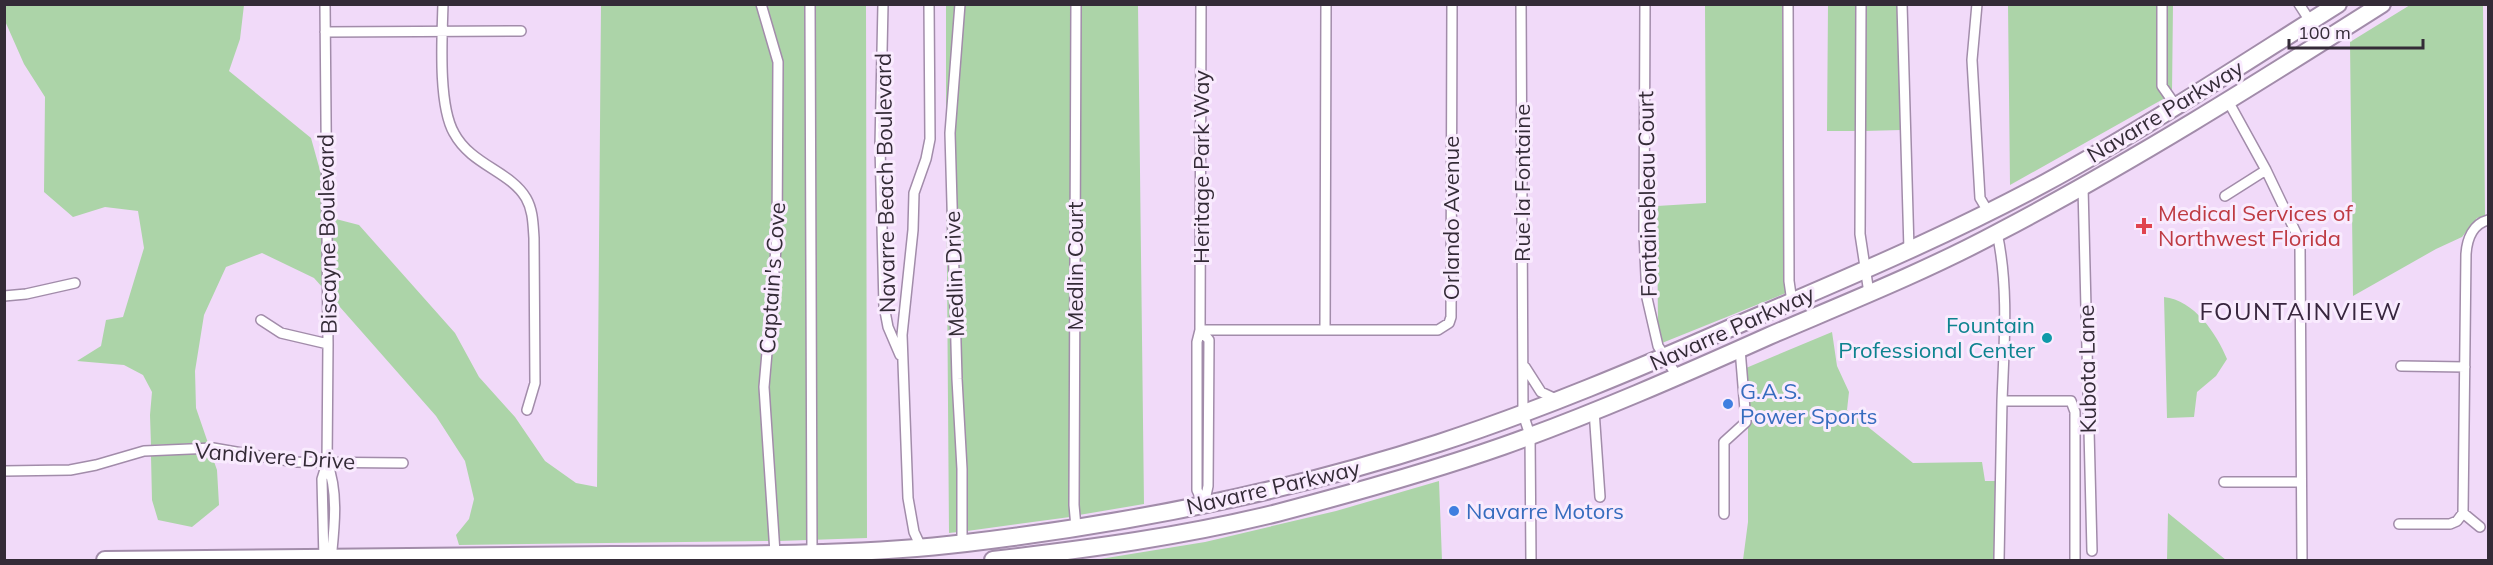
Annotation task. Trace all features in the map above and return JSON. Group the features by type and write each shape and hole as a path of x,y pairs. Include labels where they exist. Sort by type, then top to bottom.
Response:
{"highway":[{"name":"Navarre Parkway","path":"105,561 775,554 921,546 962,543 1076,527 1271,491 1436,444 1523,414 1666,357 1909,250 1989,213 2053,178 2176,106 2338,4"},
{"name":"Navarre Parkway","path":"998,560 1175,535 1275,513 1380,485 1530,435 1594,410 1869,293 1997,233 2083,187 2228,101 2382,4"},
{"path":"998,560 1041,549 1187,524 1193,521 1204,505 1214,510 1241,515 1275,513"}],"street":[{"name":"Biscayne Boulevard","path":"325,4 327,463 332,476 334,536 327,559"},
{"path":"443,4 445,104 449,123 468,152 518,187 532,215 535,383 527,410"},
{"name":"Captain's Cove","path":"761,4 778,62 777,237 764,387 775,554"},
{"path":"810,4 812,552"},
{"name":"Navarre Beach Boulevard","path":"883,4 880,146 884,306 888,327 902,360"},
{"name":"Navarre Beach Boulevard","path":"902,360 903,311 914,230 914,193 926,159 930,139 929,4"},
{"name":"Medlin Drive","path":"960,4 950,133 962,470 962,543"},
{"name":"Medlin Court","path":"1076,4 1074,506 1076,527"},
{"name":"Heritage Park Way","path":"1201,4 1197,490 1204,505"},
{"path":"1325,330 1326,4"},
{"name":"Orlando Avenue","path":"1200,330 1438,330 1449,323 1451,317 1452,4"},
{"name":"Rue la Fontaine","path":"1521,4 1523,414 1530,435 1531,561"},
{"name":"Fontainebleau Court","path":"1645,4 1644,233 1647,298 1659,346 1677,376"},
{"path":"1788,4 1788,281 1792,302"},
{"path":"1861,4 1860,234 1869,293"},
{"path":"1902,4 1909,250"},
{"path":"1977,4 1972,60 1980,198 1989,213"},
{"path":"2162,4 2163,86 2176,106"},
{"path":"2299,4 2310,21"},
{"path":"325,32 521,31"},
{"path":"2228,101 2266,170 2298,237 2300,248 2302,561"},
{"path":"2225,196 2266,170"},
{"name":"Kubota Lane","path":"2083,187 2092,551"},
{"path":"2399,524 2450,524 2457,521 2463,513 2467,241 2476,228 2488,220"},
{"path":"1997,233 2002,257 2003,286 1999,561"},
{"path":"4,296 26,294 75,283"},
{"path":"261,320 281,333 328,344"},
{"path":"1724,514 1724,442 1746,422 1740,349"},
{"path":"902,360 908,498 914,532 921,546"},
{"name":"Rue la Fontaine","path":"1523,362 1530,378 1541,392 1558,400"},
{"path":"2401,366 2465,367"},
{"path":"2002,401 2071,400 2075,411 2075,561"},
{"path":"1594,410 1600,497"},
{"name":"Vandivere Drive","path":"4,471 70,470 144,451 213,448 276,460 403,463"},
{"path":"2224,482 2301,482"},
{"path":"2463,513 2480,527"}],"green space":[{"path":"4,5 244,5 240,39 229,71 311,138 321,174 323,288 314,278 262,253 226,267 204,315 195,371 196,408 208,443 151,445 152,392 143,375 124,365 77,361 101,346 106,320 123,317 144,248 138,211 105,207 73,217 44,192 45,97 24,64 5,21"},
{"path":"601,5 756,5 773,63 773,237 760,387 770,541 459,545 456,535 469,519 474,499 465,461 436,416 332,298 332,218 359,225 455,333 479,377 515,417 545,461 576,483 597,487"},
{"path":"766,5 866,5 867,538 779,541 769,387 782,237 782,62"},
{"path":"946,5 956,5 946,128"},
{"path":"965,5 1072,5 1070,517 967,531 967,469 961,379 954,133"},
{"path":"1081,5 1138,5 1144,504 1079,515"},
{"path":"1705,5 1782,5 1786,293 1662,343 1658,327 1657,206 1706,203"},
{"path":"1828,5 1856,5 1855,131 1827,131"},
{"path":"1865,5 1897,5 1901,130 1864,131"},
{"path":"2008,5 2157,5 2158,86 2165,98 2010,185"},
{"path":"2166,5 2173,5 2172,92 2167,84"},
{"path":"2410,5 2483,5 2485,216 2477,218 2462,237 2436,249 2353,296 2350,42"},
{"path":"946,144 952,380 958,470 958,532 949,533"},
{"path":"2164,297 2185,304 2194,311 2211,329 2227,359 2216,376 2197,392 2194,417 2167,418"},
{"path":"1832,332 1837,366 1849,392 1847,410 1913,463 1982,462 1985,481 1995,481 1994,560 1743,560 1748,522 1748,427 1751,422 1746,368"},
{"path":"211,453 217,470 219,505 192,527 158,520 152,500 151,456"},
{"path":"1439,481 1442,560 1094,560 1205,542 1336,511"},
{"path":"2168,513 2226,560 2167,560"}],"place":[{"name":"Medical Services of Northwest Florida","path":"2144,226"},
{"name":"Fountain Professional Center","path":"2047,338"},
{"name":"G.A.S. Power Sports","path":"1728,404"},
{"name":"Navarre Motors","path":"1454,511"}],"district":[{"name":"FOUNTAINVIEW","path":"2301,311"}]}
